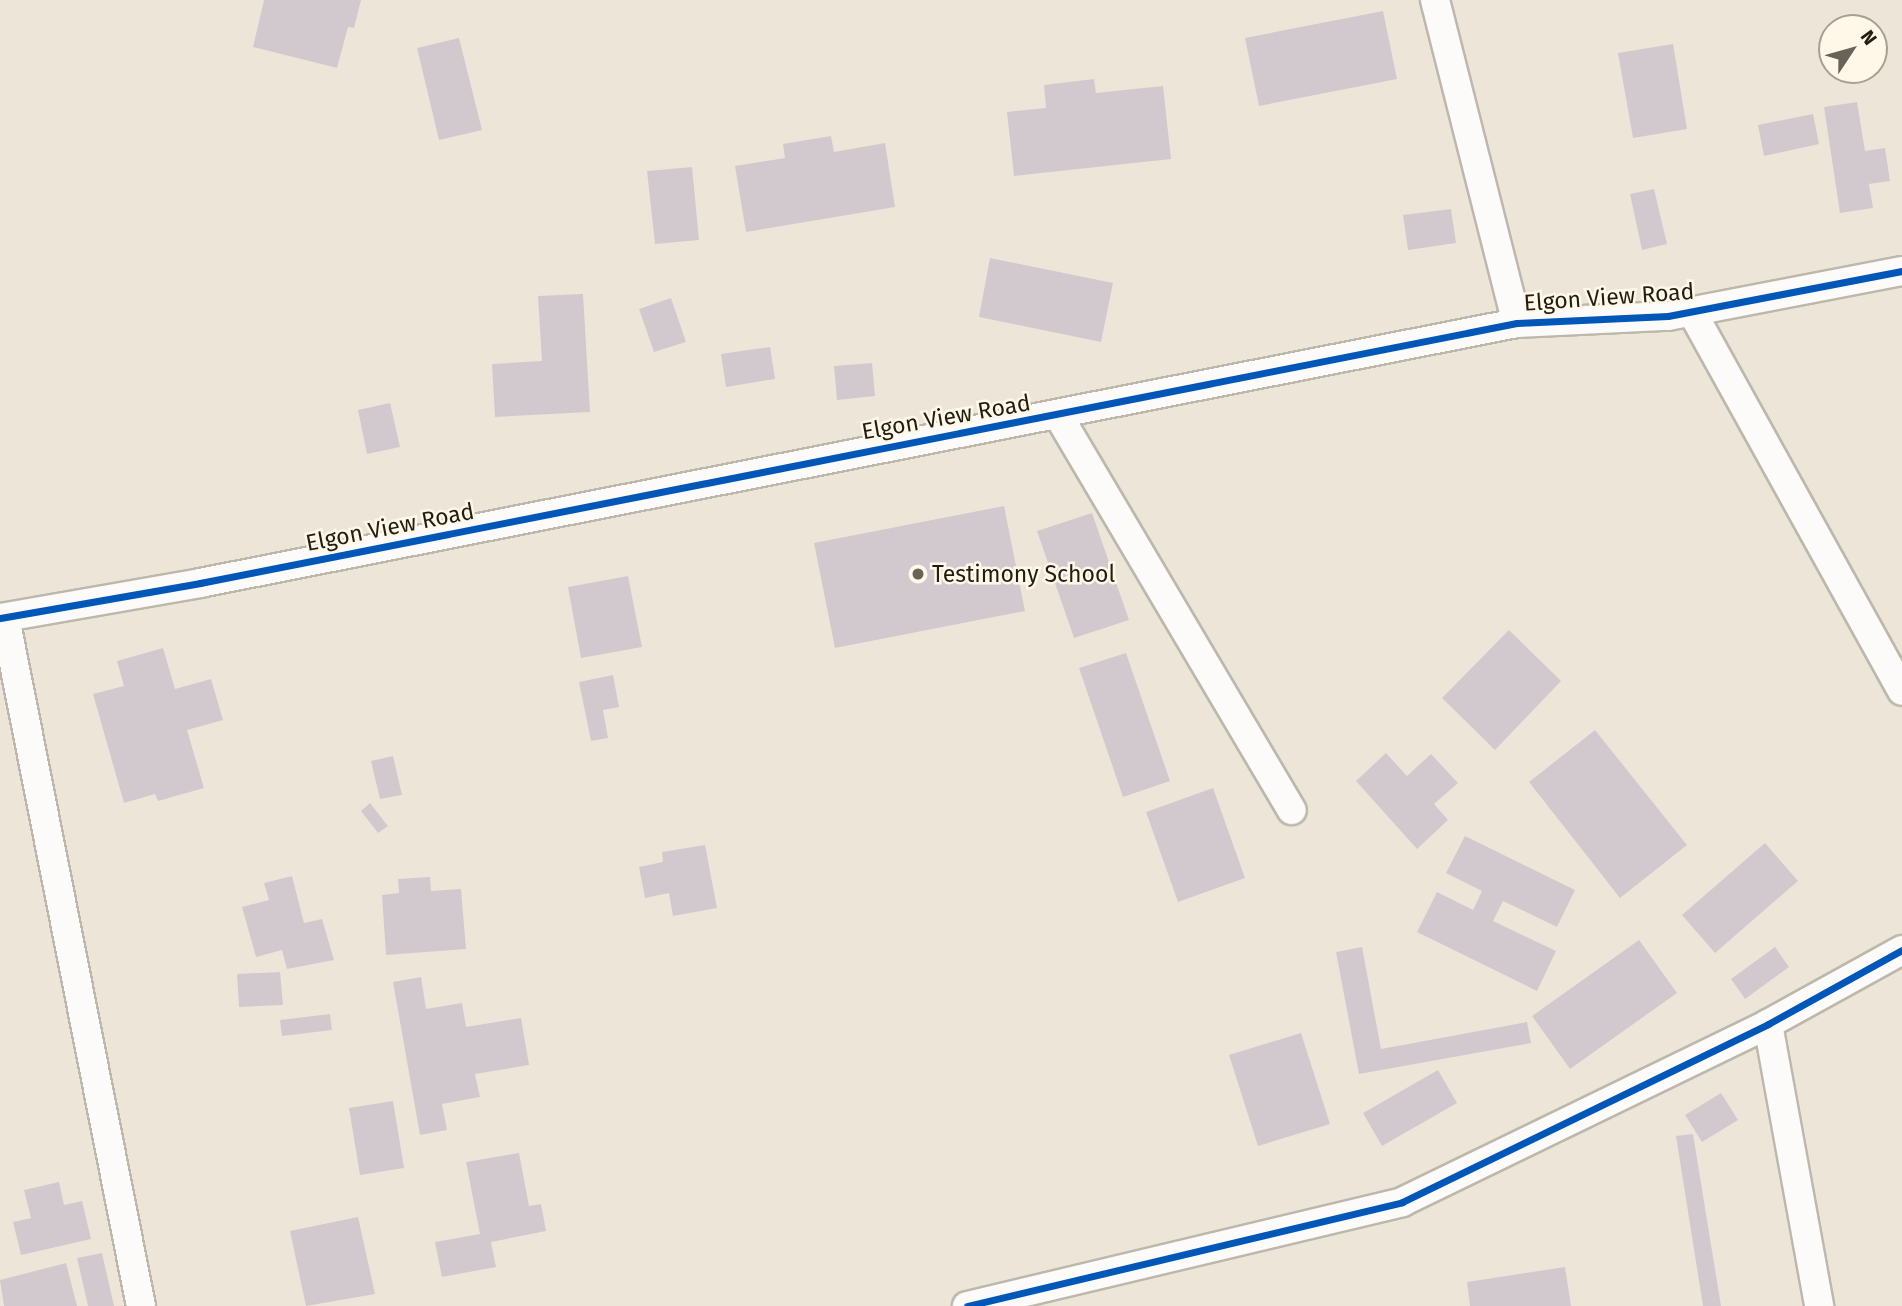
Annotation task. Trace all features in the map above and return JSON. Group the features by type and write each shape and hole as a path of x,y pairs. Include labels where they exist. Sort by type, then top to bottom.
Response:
{"street":[{"path":"1435,0 1517,324"},
{"name":"Elgon View Road","path":"3,618 1517,324 1692,312 1902,271"},
{"path":"1692,312 1902,691"},
{"path":"1058,415 1292,810"},
{"path":"3,618 141,1306"},
{"path":"968,1306 1402,1202 1768,1024 1902,950"},
{"path":"1768,1024 1819,1306"}],"building":[{"path":"264,0 361,0 354,28 348,27 337,68 253,47"},
{"path":"1383,11 1397,79 1259,106 1245,38"},
{"path":"459,38 482,130 439,140 417,48"},
{"path":"1673,44 1687,129 1633,138 1618,53"},
{"path":"1094,79 1096,93 1163,86 1171,159 1014,176 1007,112 1046,108 1044,85"},
{"path":"1857,102 1865,151 1885,148 1890,181 1869,184 1873,208 1840,213 1824,107"},
{"path":"1813,114 1819,144 1764,156 1758,125"},
{"path":"831,136 834,152 885,143 895,207 746,232 735,166 785,158 783,144"},
{"path":"692,167 699,240 655,244 647,171"},
{"path":"1654,189 1667,244 1642,250 1630,194"},
{"path":"1451,209 1456,243 1408,250 1403,215"},
{"path":"990,258 1113,283 1101,342 979,317"},
{"path":"583,294 590,412 495,417 492,364 542,361 538,296"},
{"path":"671,298 686,342 654,352 639,309"},
{"path":"770,347 775,379 726,387 721,354"},
{"path":"872,363 875,396 837,400 834,366"},
{"path":"390,403 400,447 367,454 358,410"},
{"path":"1004,506 1025,611 835,648 814,543"},
{"path":"1092,513 1129,620 1074,638 1037,531"},
{"path":"628,576 642,647 581,658 568,587"},
{"path":"1509,630 1561,681 1495,750 1442,698"},
{"path":"163,648 175,689 211,679 223,720 187,730 204,788 158,801 155,794 124,803 93,694 124,686 117,661"},
{"path":"1126,653 1170,781 1123,797 1079,668"},
{"path":"613,675 619,707 603,710 608,738 591,741 579,682"},
{"path":"1595,730 1687,845 1620,898 1529,782"},
{"path":"1386,753 1407,776 1431,754 1458,783 1434,804 1448,820 1417,849 1356,781"},
{"path":"393,756 402,795 380,799 371,761"},
{"path":"1213,788 1245,878 1178,902 1146,812"},
{"path":"370,803 388,826 378,833 361,811"},
{"path":"1465,836 1575,890 1557,927 1503,901 1493,921 1556,951 1537,991 1417,932 1437,892 1473,910 1482,891 1446,873"},
{"path":"1765,843 1798,881 1715,953 1682,915"},
{"path":"705,845 717,908 673,916 669,893 645,898 639,867 663,862 662,852"},
{"path":"292,876 304,923 322,919 334,960 287,969 282,950 256,957 242,907 269,900 264,883"},
{"path":"430,877 431,891 461,889 466,949 386,955 382,895 399,893 398,879"},
{"path":"1639,940 1677,993 1570,1069 1532,1016"},
{"path":"1362,947 1381,1049 1527,1022 1531,1043 1359,1074 1336,952"},
{"path":"1775,947 1789,967 1745,999 1731,979"},
{"path":"280,972 283,1005 239,1007 237,974"},
{"path":"421,977 426,1009 462,1003 466,1027 521,1018 529,1065 475,1074 480,1097 442,1104 447,1130 420,1135 393,982"},
{"path":"330,1014 332,1030 282,1036 280,1020"},
{"path":"1301,1033 1330,1124 1258,1146 1229,1055"},
{"path":"1438,1070 1457,1103 1382,1146 1363,1113"},
{"path":"1721,1093 1738,1120 1702,1142 1685,1115"},
{"path":"393,1101 404,1168 360,1175 349,1108"},
{"path":"1693,1134 1721,1306 1703,1306 1676,1136"},
{"path":"519,1153 529,1206 541,1204 546,1231 491,1242 496,1267 442,1277 435,1242 480,1234 466,1162"},
{"path":"59,1182 64,1205 82,1201 91,1239 21,1255 13,1222 31,1218 24,1190"},
{"path":"358,1217 375,1294 306,1306 290,1231"},
{"path":"102,1253 114,1306 88,1306 77,1258"},
{"path":"66,1263 77,1306 4,1306 0,1280"},
{"path":"1565,1267 1571,1306 1470,1306 1467,1282"}],"cycle path":[{"path":"0,618 200,583 1517,323 1668,316 1902,271"},
{"path":"967,1306 1402,1202 1768,1024 1902,950"}],"place":[{"name":"Testimony School","path":"918,574"}]}
